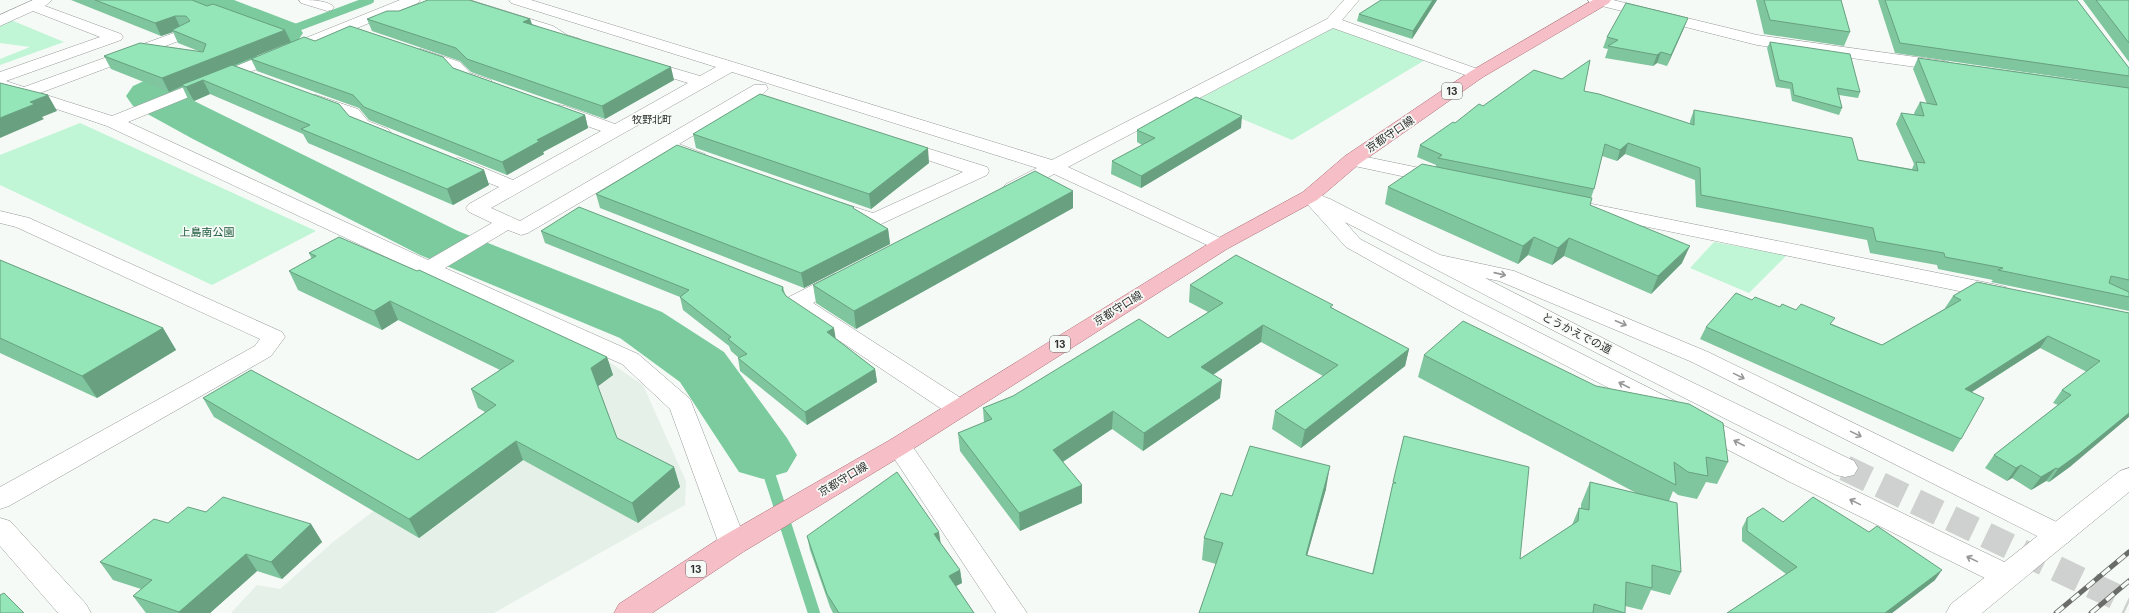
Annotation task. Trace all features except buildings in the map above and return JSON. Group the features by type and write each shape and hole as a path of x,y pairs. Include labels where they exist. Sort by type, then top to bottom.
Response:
{"main road":[{"name":"京都守口線","path":"629,613 733,544 899,446 1220,244 1310,196 1352,160 1477,74 1600,1"}],"street":[{"path":"306,0 327,8"},
{"path":"455,0 548,29 561,38 591,48"},
{"path":"516,0 1054,167 1220,244"},
{"path":"997,197 1332,22 1352,0"},
{"path":"1600,1 1757,40 1963,69"},
{"path":"0,21 38,3 115,37 148,48"},
{"path":"113,122 343,28 418,4"},
{"path":"343,28 364,35 418,4"},
{"path":"1332,22 1477,74"},
{"path":"24,93 187,33"},
{"path":"0,78 115,37"},
{"path":"404,48 454,65 464,76 500,89"},
{"path":"628,59 702,82"},
{"path":"731,66 476,208 521,229 776,80"},
{"path":"238,72 259,79"},
{"path":"0,85 113,122 518,310 630,359 681,405 733,544"},
{"path":"302,95 352,113 362,125 399,140"},
{"path":"748,96 800,113"},
{"path":"544,104 616,130"},
{"path":"829,204 874,220 980,171 882,140"},
{"path":"664,145 716,164"},
{"path":"442,157 515,187"},
{"path":"1352,160 1459,182"},
{"path":"1310,196 1353,243 1797,474 2007,576"},
{"name":"とうかえでの道","path":"1310,196 1626,359 1845,468"},
{"path":"565,203 587,211"},
{"path":"1567,205 2015,295"},
{"path":"0,216 22,222 274,337 263,351 0,499"},
{"path":"429,269 507,222"},
{"path":"1435,260 1506,276 1700,357 2059,535"},
{"path":"856,271 797,302 958,408"},
{"path":"784,289 806,298"},
{"path":"899,446 1012,613"},
{"path":"1961,613 2129,478"},
{"path":"0,528 76,613"}],"shaded area":[{"path":"599,355 643,385 686,481 685,505 494,613 231,613 257,585 280,589 333,542 430,468"}],"green space":[{"path":"11,20 64,42 0,65 0,59 30,47 0,43 0,24"},
{"path":"1335,27 1425,60 1292,140 1197,100"},
{"name":"上島南公園","path":"80,123 316,231 212,285 0,185 0,155"},
{"path":"1714,242 1787,255 1749,293 1690,268"}],"waterway":[{"path":"198,0 282,33"},
{"path":"282,33 370,0"},
{"path":"237,54 149,96 210,129 439,243 641,325 702,367 763,455"},
{"path":"763,455 814,613"}],"tunnel":[{"path":"1845,468 2129,603"}],"railway":[{"path":"2056,613 2129,552"},
{"path":"2091,613 2129,581"}],"district":[{"name":"牧野北町","path":"652,119"}]}
